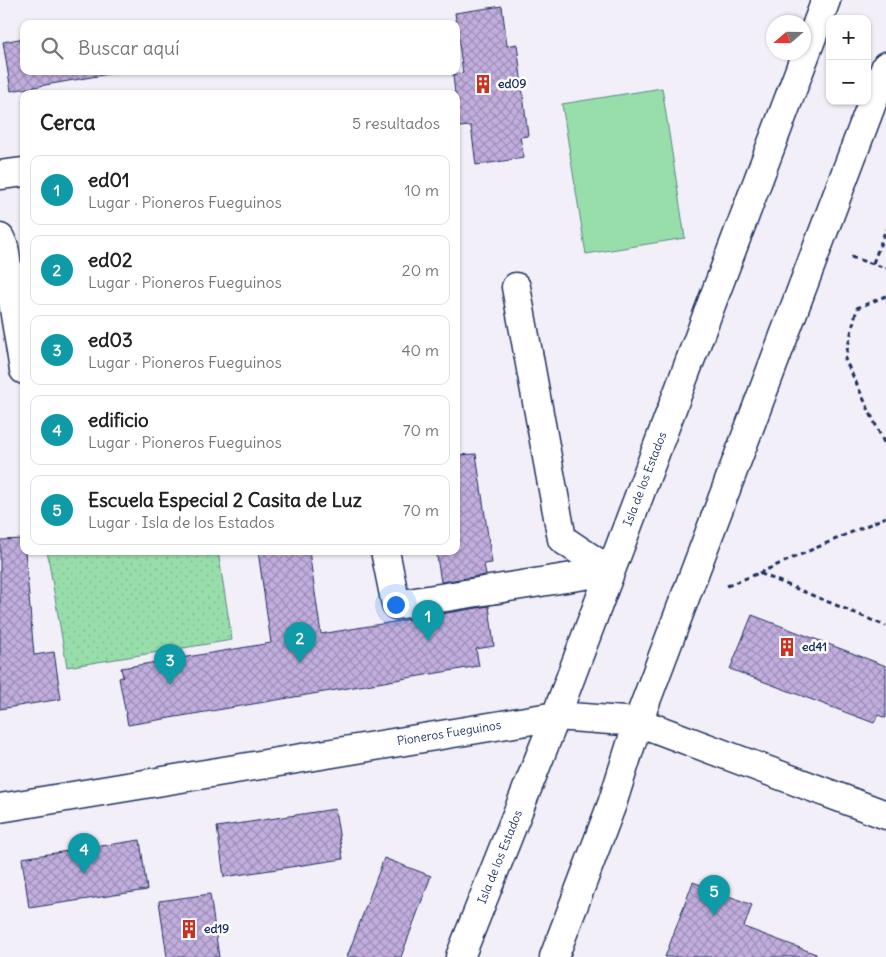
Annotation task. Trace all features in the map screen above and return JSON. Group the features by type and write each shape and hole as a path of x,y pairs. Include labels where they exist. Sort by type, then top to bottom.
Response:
{"street":[{"name":"Isla de los Estados","path":"460,957 556,716 826,0"},
{"path":"554,957 612,804 638,722 886,66"},
{"path":"0,175 20,172"},
{"path":"0,238 4,247 20,345"},
{"path":"516,287 562,539 610,571"},
{"path":"386,555 396,605 610,571"},
{"name":"Pioneros Fueguinos","path":"0,808 556,716 638,722 886,815"}],"path":[{"path":"873,263 886,229"},
{"path":"886,296 857,308 845,360 886,447"},
{"path":"683,604 759,574 886,517"},
{"path":"759,574 886,626"}],"green space":[{"path":"662,88 685,238 586,254 562,104"},
{"path":"48,555 219,555 232,640 67,667"}],"building":[{"name":"ed09","path":"502,6 507,46 517,44 528,136 520,137 524,158 476,165 471,126 460,127 460,90 455,90 453,75 463,73 460,50 460,20 456,20 455,13"},
{"path":"20,39 20,75 103,75 11,91 3,42"},
{"path":"476,454 492,563 484,564 486,575 441,582 437,555 460,555 460,455"},
{"path":"20,539 20,555 25,555 34,655 54,652 61,699 0,709 0,540"},
{"path":"259,555 310,555 321,634 489,606 494,646 476,649 479,666 128,725 119,678 123,677 121,668 271,643"},
{"name":"ed41","path":"752,615 886,666 886,718 878,715 874,723 730,669"},
{"path":"335,809 343,859 224,877 217,827"},
{"path":"140,840 147,890 29,908 22,858"},
{"path":"384,858 431,876 401,957 347,957"},
{"path":"693,882 752,905 744,927 816,954 816,957 665,957"},
{"name":"ed19","path":"210,894 219,957 167,957 159,901"}],"place":[{"name":"ed09","path":"483,84"},
{"name":"ed01","path":"428,641"},
{"name":"ed41","path":"787,647"},
{"name":"ed02","path":"300,663"},
{"name":"ed03","path":"170,685"},
{"name":"edificio","path":"84,874"},
{"name":"Escuela Especial 2 Casita de Luz","path":"714,916"},
{"name":"ed19","path":"189,929"}]}
